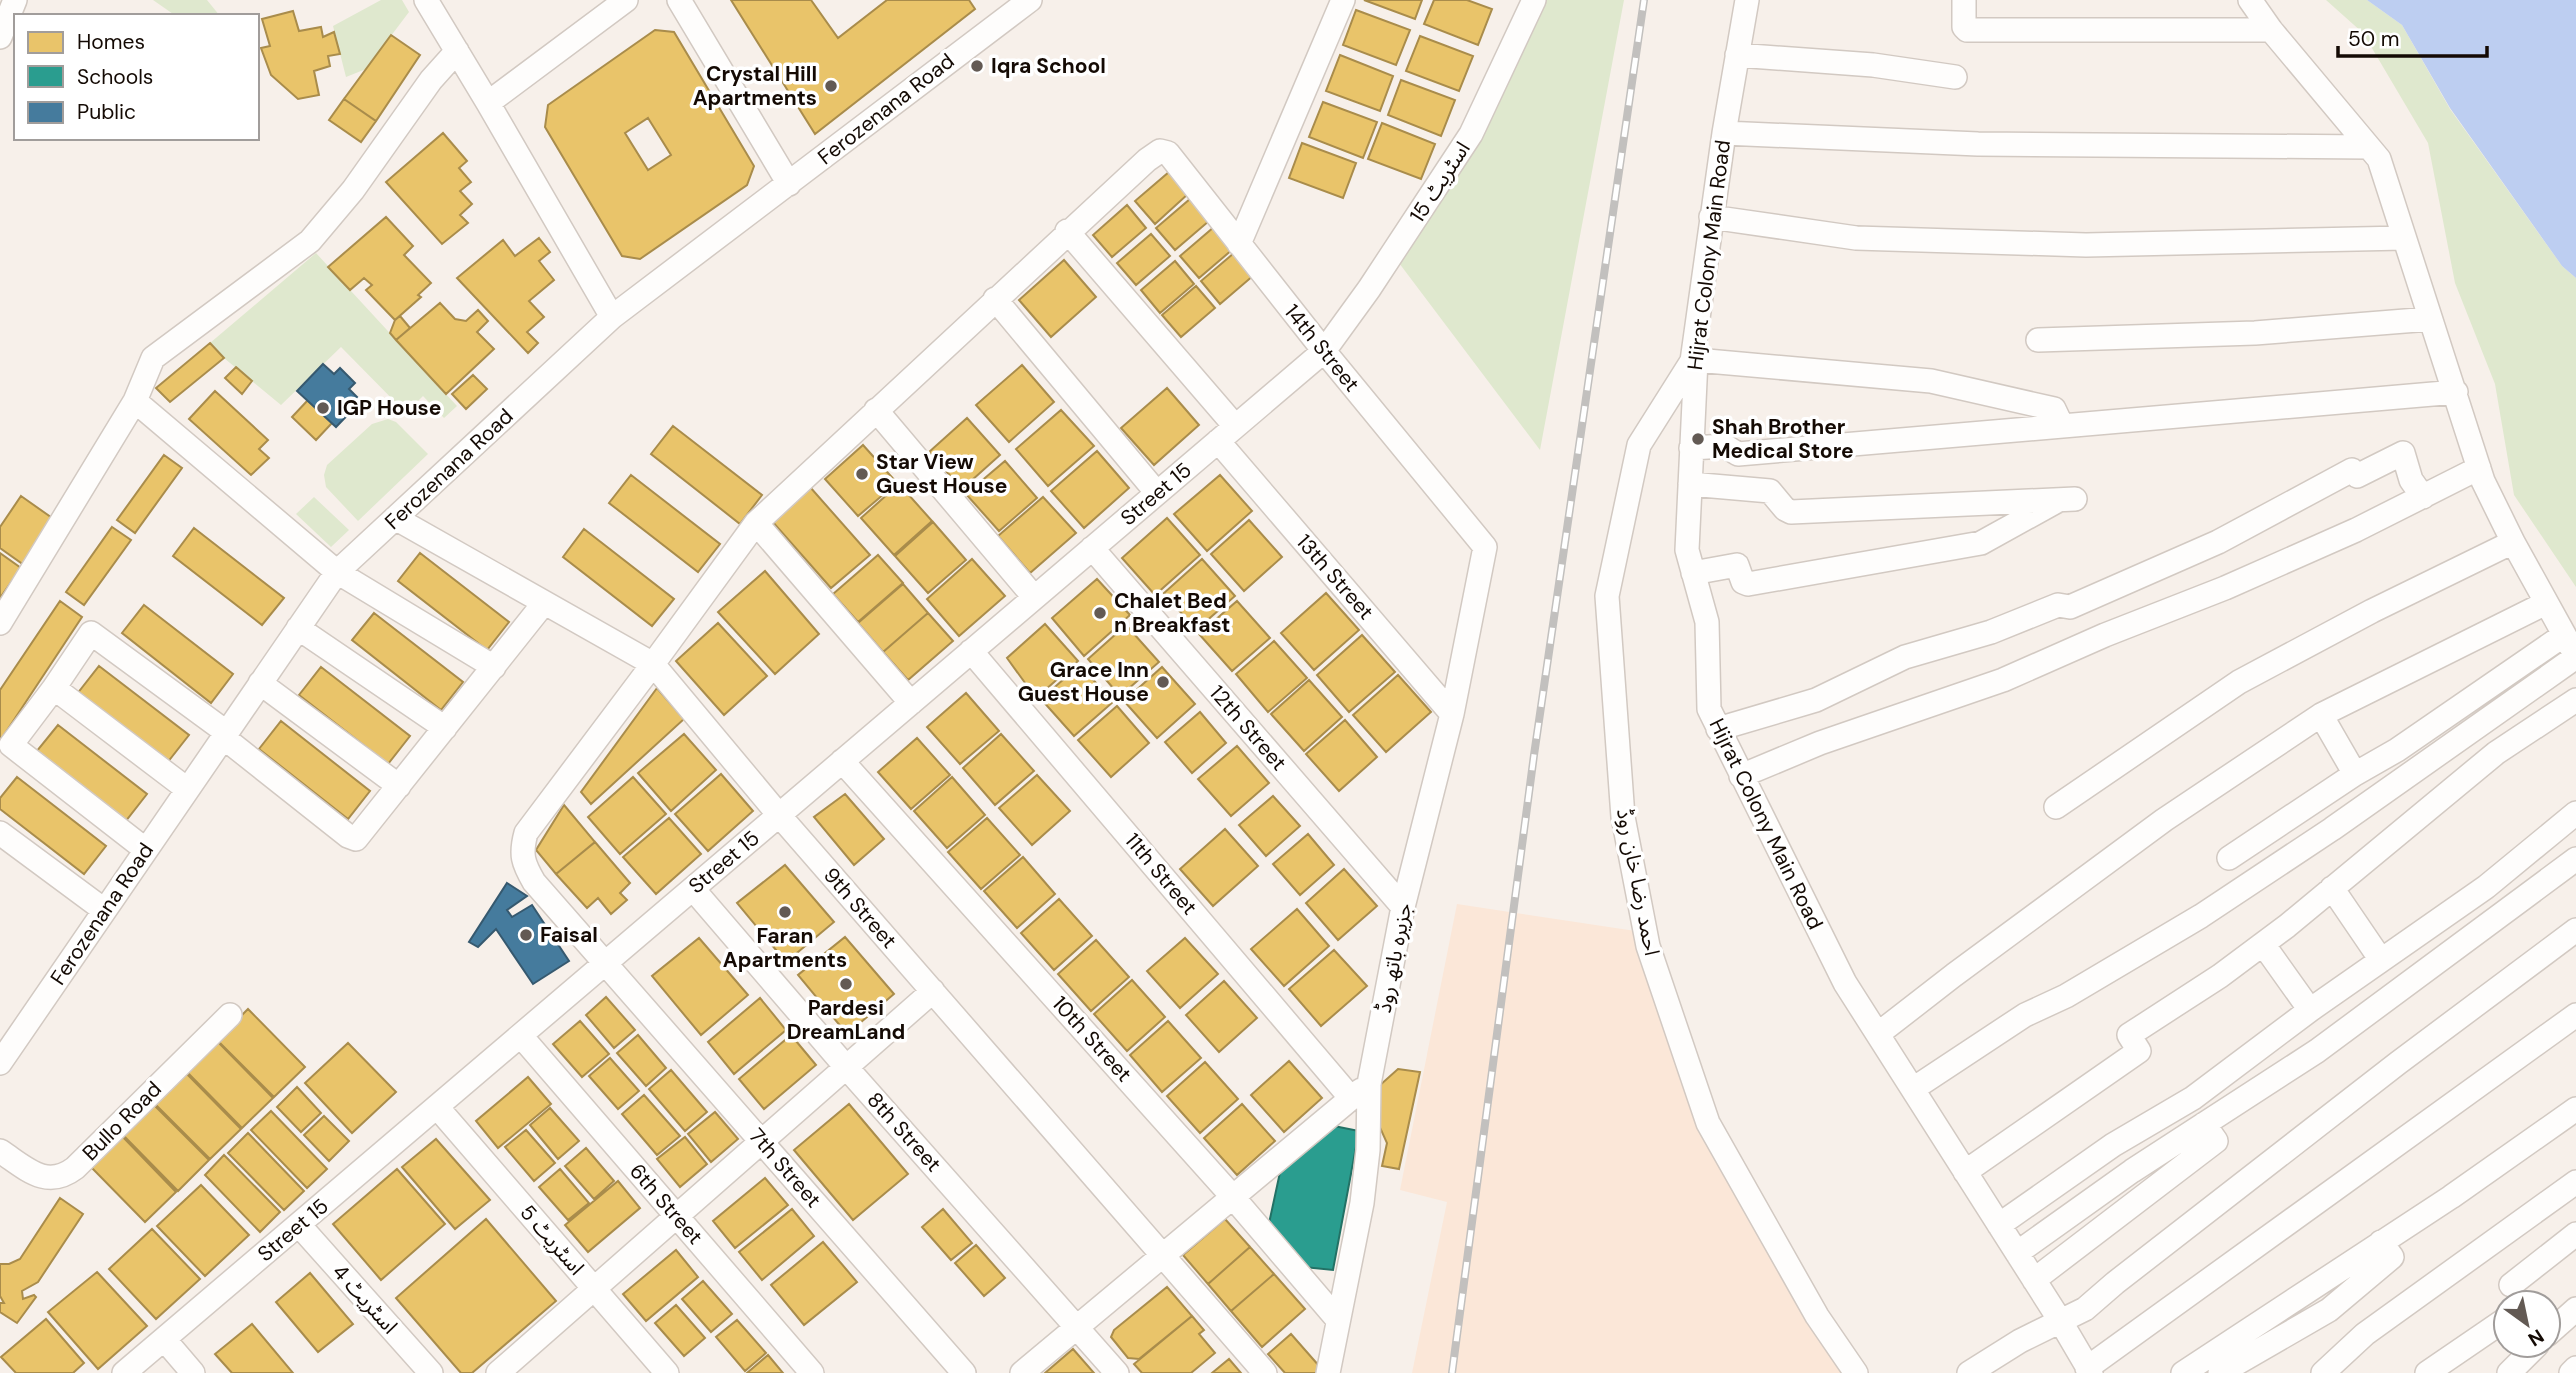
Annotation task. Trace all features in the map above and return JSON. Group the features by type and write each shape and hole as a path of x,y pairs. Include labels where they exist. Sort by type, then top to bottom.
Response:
{"street":[{"path":"0,37 15,0"},
{"path":"426,0 612,317"},
{"path":"488,103 626,0"},
{"path":"679,0 789,184"},
{"name":"Ferozenana Road","path":"0,1063 337,572 612,317 789,184 1003,8 1030,0"},
{"path":"1239,244 1343,0"},
{"name":"اسٹریٹ 15","path":"1324,351 1369,289 1471,134 1534,0"},
{"name":"Hijrat Colony Main Road","path":"1746,0 1711,217 1694,360 1687,551 1707,622 1709,709 1845,983 2089,1370"},
{"path":"1964,0 1964,27 1967,30 2270,30"},
{"path":"1913,1089 2025,1015 2066,996 2202,916 2332,830 2576,657 2512,542 2483,481 2379,159 2270,30 2250,0"},
{"path":"0,623 135,401 153,358 310,242 353,190 425,88 457,51"},
{"path":"1737,55 1873,65 1955,77"},
{"path":"1724,133 1978,144 2369,147"},
{"name":"14th Street","path":"1160,151 1168,153 1324,351 1485,547"},
{"name":"7th Street","path":"964,1373 534,882 525,868 522,850 526,833 755,523 1067,231 1160,151"},
{"path":"1711,217 1856,238 2032,244 2404,238"},
{"path":"1067,231 1236,426"},
{"path":"995,299 1157,493"},
{"path":"2038,340 2255,333 2430,319"},
{"name":"Street 15","path":"124,1373 1324,351"},
{"path":"1694,360 1931,381 2054,409 2062,426"},
{"name":"احمد رضا خان روڈ","path":"1694,360 1639,445 1607,596 1623,817 1648,946 1708,1123 1817,1316 1856,1373"},
{"path":"1691,448 1725,446 1738,454 2456,392"},
{"path":"135,401 337,572 494,667"},
{"path":"876,410 1034,597"},
{"name":"13th Street","path":"1217,441 1452,714"},
{"path":"1718,729 1816,700 1905,657 1991,632 2058,605 2070,607 2218,542 2352,470 2357,477 2403,453 2411,480 2423,497"},
{"path":"1741,776 1820,743 2003,680 2105,635 2225,588 2356,530 2480,468"},
{"path":"1690,484 1770,491 1785,509 1791,512 2067,500 1982,543 1745,584 1737,565 1693,573"},
{"name":"9th Street","path":"395,518 653,664 779,815 1265,1373"},
{"path":"755,523 911,703"},
{"path":"2056,807 2239,682 2372,611 2512,542"},
{"name":"جزیرہ باتھ روڈ","path":"1328,1373 1362,1203 1368,1150 1360,1090 1452,714 1485,547"},
{"name":"12th Street","path":"1092,548 1404,907"},
{"path":"146,850 5,753 91,633 225,735 348,836 356,839 544,603"},
{"path":"1878,1034 2164,820 2321,715 2546,603"},
{"path":"298,628 445,728"},
{"path":"2229,858 2355,774 2397,750 2564,635"},
{"name":"11th Street","path":"971,651 1360,1090"},
{"path":"260,683 399,786"},
{"path":"54,688 187,789"},
{"path":"1965,1172 2139,1051 2129,1035 2220,976 2263,944 2496,752 2576,700"},
{"path":"2321,715 2355,774"},
{"name":"10th Street","path":"842,761 1232,1196 1338,1320"},
{"path":"1999,1225 2113,1145 2193,1098 2310,1010 2486,887 2576,814"},
{"path":"0,833 104,910"},
{"path":"2017,1253 2132,1171 2317,1051 2576,859"},
{"path":"2332,888 2382,960"},
{"name":"8th Street","path":"693,889 846,1067 1117,1373"},
{"path":"1969,1373 2020,1341 2085,1309 2377,1080 2576,930"},
{"path":"2263,944 2310,1010"},
{"path":"498,1373 933,991"},
{"name":"Bullo Road","path":"0,1151 38,1176 63,1177 230,1015"},
{"path":"2089,1370 2576,1015"},
{"name":"6th Street","path":"521,1035 812,1373"},
{"path":"1022,1373 1360,1090"},
{"name":"اسٹریٹ 5","path":"437,1107 667,1373"},
{"path":"2183,1373 2451,1197 2576,1109"},
{"path":"2034,1280 2216,1141 2204,1124"},
{"path":"2323,1373 2365,1334 2576,1182"},
{"name":"اسٹریٹ 4","path":"299,1225 430,1373"},
{"path":"2511,1285 2576,1234"},
{"path":"2220,1373 2329,1310 2392,1257 2381,1242"},
{"path":"2562,1322 2576,1309"},
{"path":"2427,1373 2492,1329"},
{"path":"164,1339 193,1373"},
{"path":"2509,1373 2523,1359"},
{"path":"2571,1373 2576,1368"}],"shaded area":[{"path":"1457,904 1642,932 1684,1058 1855,1373 1412,1373 1447,1202 1400,1190"}],"green space":[{"path":"153,0 207,0 218,14 173,14"},
{"path":"381,0 402,0 409,12 366,69 346,77 333,26"},
{"path":"1540,0 1624,0 1540,450 1396,259"},
{"path":"2326,0 2367,0 2402,25 2450,109 2562,266 2576,278 2576,587 2514,495 2495,384 2455,283 2428,143 2363,33"},
{"path":"316,253 457,406 444,418 423,396 406,413 341,347 281,405 210,343"},
{"path":"388,419 396,422 428,454 358,521 326,487 324,475 327,465 372,424"},
{"path":"314,497 349,530 331,547 296,514"}],"water":[{"path":"2367,0 2576,0 2576,278 2562,266 2450,108 2402,25"}],"building: Homes":[{"name":"Crystal Hill Apartments","path":"731,0 811,0 838,38 887,0 969,0 975,9 815,134"},
{"path":"1364,0 1422,0 1415,19"},
{"path":"1434,0 1467,0 1492,9 1478,45 1424,24"},
{"path":"1356,10 1410,30 1396,65 1343,45"},
{"path":"293,11 299,31 321,27 323,37 334,32 340,54 328,56 330,66 314,71 319,95 298,99 271,75 261,48 270,46 262,19"},
{"path":"655,30 674,32 754,166 747,185 640,259 622,256 545,127 548,105","holes":["648,118 671,155 648,170 625,133"]},
{"path":"391,35 420,55 376,121 344,99"},
{"path":"1420,36 1473,56 1459,91 1406,71"},
{"path":"1340,55 1393,76 1380,111 1326,91"},
{"path":"1401,80 1455,100 1441,136 1388,115"},
{"path":"344,99 376,121 361,142 329,120"},
{"path":"1323,102 1377,122 1363,158 1309,137"},
{"path":"1382,123 1435,144 1421,179 1368,159"},
{"path":"443,133 467,161 459,168 471,182 460,191 472,204 460,215 468,223 442,244 386,182"},
{"path":"1302,143 1356,163 1343,198 1289,178"},
{"path":"1169,172 1188,194 1155,224 1135,201"},
{"path":"1190,199 1209,221 1175,250 1156,228"},
{"path":"1127,205 1146,228 1112,257 1093,235"},
{"path":"386,217 413,246 404,255 431,283 418,295 421,297 395,320 366,290 372,285 364,278 350,290 328,267"},
{"path":"1214,227 1233,249 1199,278 1180,256"},
{"path":"1151,234 1170,256 1136,285 1117,263"},
{"path":"539,238 550,252 539,261 554,280 529,301 544,317 527,332 538,343 528,353 457,278 503,240 515,256"},
{"path":"1234,253 1254,275 1220,304 1201,281"},
{"path":"1064,260 1096,297 1051,337 1019,300"},
{"path":"1175,261 1194,284 1160,313 1141,290"},
{"path":"1196,286 1215,308 1181,337 1162,315"},
{"path":"440,303 455,319 466,321 478,310 488,321 477,332 494,349 446,394 396,340"},
{"path":"400,316 410,328 396,340 390,333 395,320"},
{"path":"210,343 224,358 170,402 156,388"},
{"path":"1022,365 1054,402 1009,442 976,405"},
{"path":"236,367 252,381 242,394 225,378"},
{"path":"473,375 487,389 466,409 452,394"},
{"path":"1167,388 1199,425 1154,465 1121,428"},
{"path":"215,391 268,440 259,449 269,458 251,475 189,419"},
{"path":"308,400 332,423 316,440 292,417"},
{"path":"1061,410 1094,446 1048,486 1016,449"},
{"path":"967,418 1000,455 962,489 929,452"},
{"path":"673,426 762,495 740,524 651,454"},
{"path":"863,445 897,483 858,516 825,479"},
{"path":"1097,451 1129,488 1084,528 1051,491"},
{"path":"164,455 182,468 135,533 117,520"},
{"path":"1005,461 1037,498 999,531 966,494"},
{"path":"631,475 720,544 698,572 609,503"},
{"path":"1220,475 1252,511 1207,551 1174,514"},
{"path":"899,484 932,521 894,555 861,518"},
{"path":"810,487 870,555 831,588 771,520"},
{"path":"21,496 55,520 24,565 0,548 0,527"},
{"path":"1043,497 1076,533 1030,573 998,536"},
{"path":"1167,518 1200,555 1155,595 1122,558"},
{"path":"1249,520 1282,557 1244,591 1211,554"},
{"path":"933,522 966,560 928,593 895,556"},
{"path":"112,527 131,540 84,605 66,592"},
{"path":"194,528 284,598 262,625 173,556"},
{"path":"584,529 674,599 652,626 563,557"},
{"path":"0,553 21,568 0,598"},
{"path":"420,553 509,622 487,650 398,581"},
{"path":"878,555 903,583 858,622 833,594"},
{"path":"972,559 1005,596 959,636 927,599"},
{"path":"1202,559 1235,596 1196,630 1164,593"},
{"path":"765,571 819,634 775,674 718,612"},
{"path":"1097,579 1130,615 1084,656 1052,618"},
{"path":"903,584 928,613 883,652 858,623"},
{"path":"1326,593 1359,630 1314,670 1281,633"},
{"path":"60,601 82,617 0,741 0,690"},
{"path":"1237,601 1270,638 1232,671 1199,634"},
{"path":"144,605 233,674 211,703 122,633"},
{"path":"374,613 463,682 441,710 352,640"},
{"path":"928,613 953,641 908,680 883,652"},
{"path":"718,623 767,676 724,715 676,661"},
{"path":"1045,624 1078,661 1036,698 1007,658"},
{"path":"1126,625 1159,662 1120,696 1088,659"},
{"path":"1362,635 1395,672 1349,712 1317,675"},
{"path":"1274,641 1307,678 1268,712 1236,674"},
{"path":"1080,665 1113,702 1074,736 1041,699"},
{"path":"99,666 189,735 167,763 77,694"},
{"path":"321,667 410,736 388,764 299,695"},
{"path":"1162,667 1195,704 1157,738 1124,701"},
{"path":"1398,675 1431,712 1386,752 1353,715"},
{"path":"1309,680 1342,717 1304,751 1271,714"},
{"path":"657,688 684,719 591,804 581,792"},
{"path":"966,693 999,731 960,764 927,727"},
{"path":"1117,706 1149,743 1111,777 1078,740"},
{"path":"1200,712 1226,743 1192,773 1165,742"},
{"path":"1345,720 1377,757 1339,791 1306,754"},
{"path":"281,721 370,791 348,819 259,749"},
{"path":"58,725 147,794 125,822 36,752"},
{"path":"684,734 716,770 671,811 638,773"},
{"path":"1001,734 1034,771 995,805 963,768"},
{"path":"917,738 950,775 911,809 878,772"},
{"path":"1237,746 1269,783 1231,816 1198,779"},
{"path":"721,774 753,811 708,851 675,814"},
{"path":"1037,775 1070,811 1032,845 999,808"},
{"path":"17,777 106,846 84,874 0,809 0,798"},
{"path":"633,777 666,814 620,854 588,817"},
{"path":"952,777 985,815 947,848 914,811"},
{"path":"845,794 884,839 854,865 814,817"},
{"path":"1273,796 1300,826 1266,856 1239,825"},
{"path":"564,805 595,842 556,874 536,850"},
{"path":"669,818 701,854 656,894 623,857"},
{"path":"987,818 1020,855 981,889 948,852"},
{"path":"1225,829 1258,866 1213,906 1180,869"},
{"path":"1308,834 1334,865 1300,895 1273,864"},
{"path":"595,842 630,883 620,893 627,900 611,914 598,898 587,908 556,874"},
{"path":"1023,857 1055,894 1017,928 984,891"},
{"name":"Faran Apartments","path":"785,865 834,922 786,962 737,903"},
{"path":"1344,869 1377,906 1338,940 1306,903"},
{"path":"1059,899 1092,936 1054,970 1021,933"},
{"path":"1297,909 1329,946 1284,986 1251,949"},
{"name":"Pardesi DreamLand","path":"845,937 894,994 847,1034 798,975"},
{"path":"699,938 748,995 701,1035 652,976"},
{"path":"1185,938 1218,974 1180,1008 1147,971"},
{"path":"1096,940 1129,977 1091,1011 1058,974"},
{"path":"1334,950 1367,986 1321,1026 1289,989"},
{"path":"1132,980 1165,1017 1127,1051 1094,1014"},
{"path":"1224,981 1257,1018 1219,1052 1186,1015"},
{"path":"606,997 635,1030 614,1048 586,1015"},
{"path":"760,998 786,1030 734,1074 708,1042"},
{"path":"248,1009 305,1067 274,1097 217,1040"},
{"path":"580,1021 609,1054 582,1077 553,1044"},
{"path":"1168,1021 1201,1058 1162,1092 1130,1055"},
{"path":"638,1035 666,1068 646,1086 617,1053"},
{"path":"791,1035 816,1065 764,1109 739,1079"},
{"path":"216,1040 273,1098 242,1128 185,1070"},
{"path":"348,1043 396,1092 352,1133 305,1083"},
{"path":"610,1058 639,1091 618,1109 589,1076"},
{"path":"1289,1061 1322,1098 1284,1132 1251,1095"},
{"path":"1205,1062 1238,1099 1200,1133 1167,1096"},
{"path":"1398,1069 1420,1072 1399,1169 1382,1166 1387,1143 1373,1112 1379,1086"},
{"path":"671,1070 707,1112 685,1131 649,1089"},
{"path":"185,1072 241,1129 210,1159 153,1102"},
{"path":"528,1077 551,1104 498,1148 476,1121"},
{"path":"297,1087 321,1113 301,1132 277,1107"},
{"path":"644,1095 680,1136 657,1155 622,1114"},
{"path":"152,1103 209,1160 178,1191 121,1133"},
{"path":"849,1104 908,1174 853,1220 794,1150"},
{"path":"1242,1104 1275,1141 1237,1175 1204,1138"},
{"path":"550,1108 579,1141 558,1159 530,1125"},
{"path":"271,1111 327,1169 307,1188 251,1130"},
{"path":"715,1112 738,1139 711,1162 688,1134"},
{"path":"324,1116 349,1141 329,1161 304,1135"},
{"path":"526,1130 555,1163 534,1181 505,1147"},
{"path":"248,1133 304,1191 284,1210 228,1153"},
{"path":"120,1134 176,1192 145,1222 89,1165"},
{"path":"685,1137 707,1164 680,1187 657,1159"},
{"path":"436,1139 490,1200 455,1229 402,1167"},
{"path":"586,1148 614,1181 594,1199 565,1166"},
{"path":"224,1155 280,1212 260,1232 205,1175"},
{"path":"397,1169 445,1224 381,1280 333,1224"},
{"path":"560,1169 589,1203 568,1220 539,1187"},
{"path":"765,1178 788,1205 735,1248 713,1221"},
{"path":"618,1181 640,1208 588,1252 565,1225"},
{"path":"201,1185 249,1235 205,1276 157,1226"},
{"path":"60,1198 83,1214 38,1282 22,1291 23,1299 34,1295 36,1297 17,1323 0,1312 0,1303 4,1303 0,1296 0,1264 9,1264 20,1259"},
{"path":"792,1209 814,1236 762,1280 739,1252"},
{"path":"943,1209 972,1243 951,1260 922,1227"},
{"path":"486,1219 556,1301 472,1373 461,1373 396,1298"},
{"path":"1225,1219 1250,1247 1208,1284 1183,1255"},
{"path":"152,1229 200,1279 156,1319 109,1269"},
{"path":"823,1242 857,1282 804,1325 771,1285"},
{"path":"976,1245 1005,1278 984,1296 955,1263"},
{"path":"1250,1247 1274,1274 1231,1311 1208,1284"},
{"path":"676,1250 698,1277 646,1321 623,1294"},
{"path":"97,1272 147,1326 98,1369 48,1312"},
{"path":"310,1273 353,1324 318,1352 276,1302"},
{"path":"1274,1274 1305,1309 1262,1347 1231,1311"},
{"path":"703,1281 732,1314 711,1332 682,1299"},
{"path":"1167,1287 1192,1316 1139,1359 1128,1358 1111,1337 1114,1330"},
{"path":"676,1305 705,1338 684,1356 655,1323"},
{"path":"1192,1316 1204,1330 1199,1334 1215,1353 1191,1373 1142,1373 1134,1364"},
{"path":"46,1319 84,1363 73,1373 16,1373 1,1357"},
{"path":"737,1320 766,1353 745,1371 716,1337"},
{"path":"252,1324 293,1373 232,1373 215,1354"},
{"path":"1291,1334 1320,1367 1317,1373 1285,1373 1268,1354"},
{"path":"1073,1349 1094,1373 1045,1373"},
{"path":"768,1355 783,1373 747,1373"},
{"path":"1229,1359 1241,1373 1212,1373"}],"building: Schools":[{"path":"1329,1125 1359,1131 1333,1270 1304,1267 1268,1228 1282,1163"}],"building: Public":[{"name":"IGP House","path":"323,364 334,374 340,368 355,383 349,389 361,401 336,427 297,391"},
{"name":"Faisal","path":"507,883 527,896 507,910 512,917 532,905 569,961 533,984 496,929 478,947 469,942"}],"railway":[{"path":"1452,1373 1534,755 1644,0"}],"place":[{"name":"Iqra School","path":"977,66"},
{"name":"Crystal Hill Apartments","path":"831,86"},
{"name":"IGP House","path":"323,408"},
{"name":"Shah Brother Medical Store","path":"1698,439"},
{"name":"Star View Guest House","path":"862,474"},
{"name":"Chalet Bed n Breakfast","path":"1100,613"},
{"name":"Grace Inn Guest House","path":"1163,682"},
{"name":"Faran Apartments","path":"785,912"},
{"name":"Faisal","path":"526,935"},
{"name":"Pardesi DreamLand","path":"846,984"}]}
